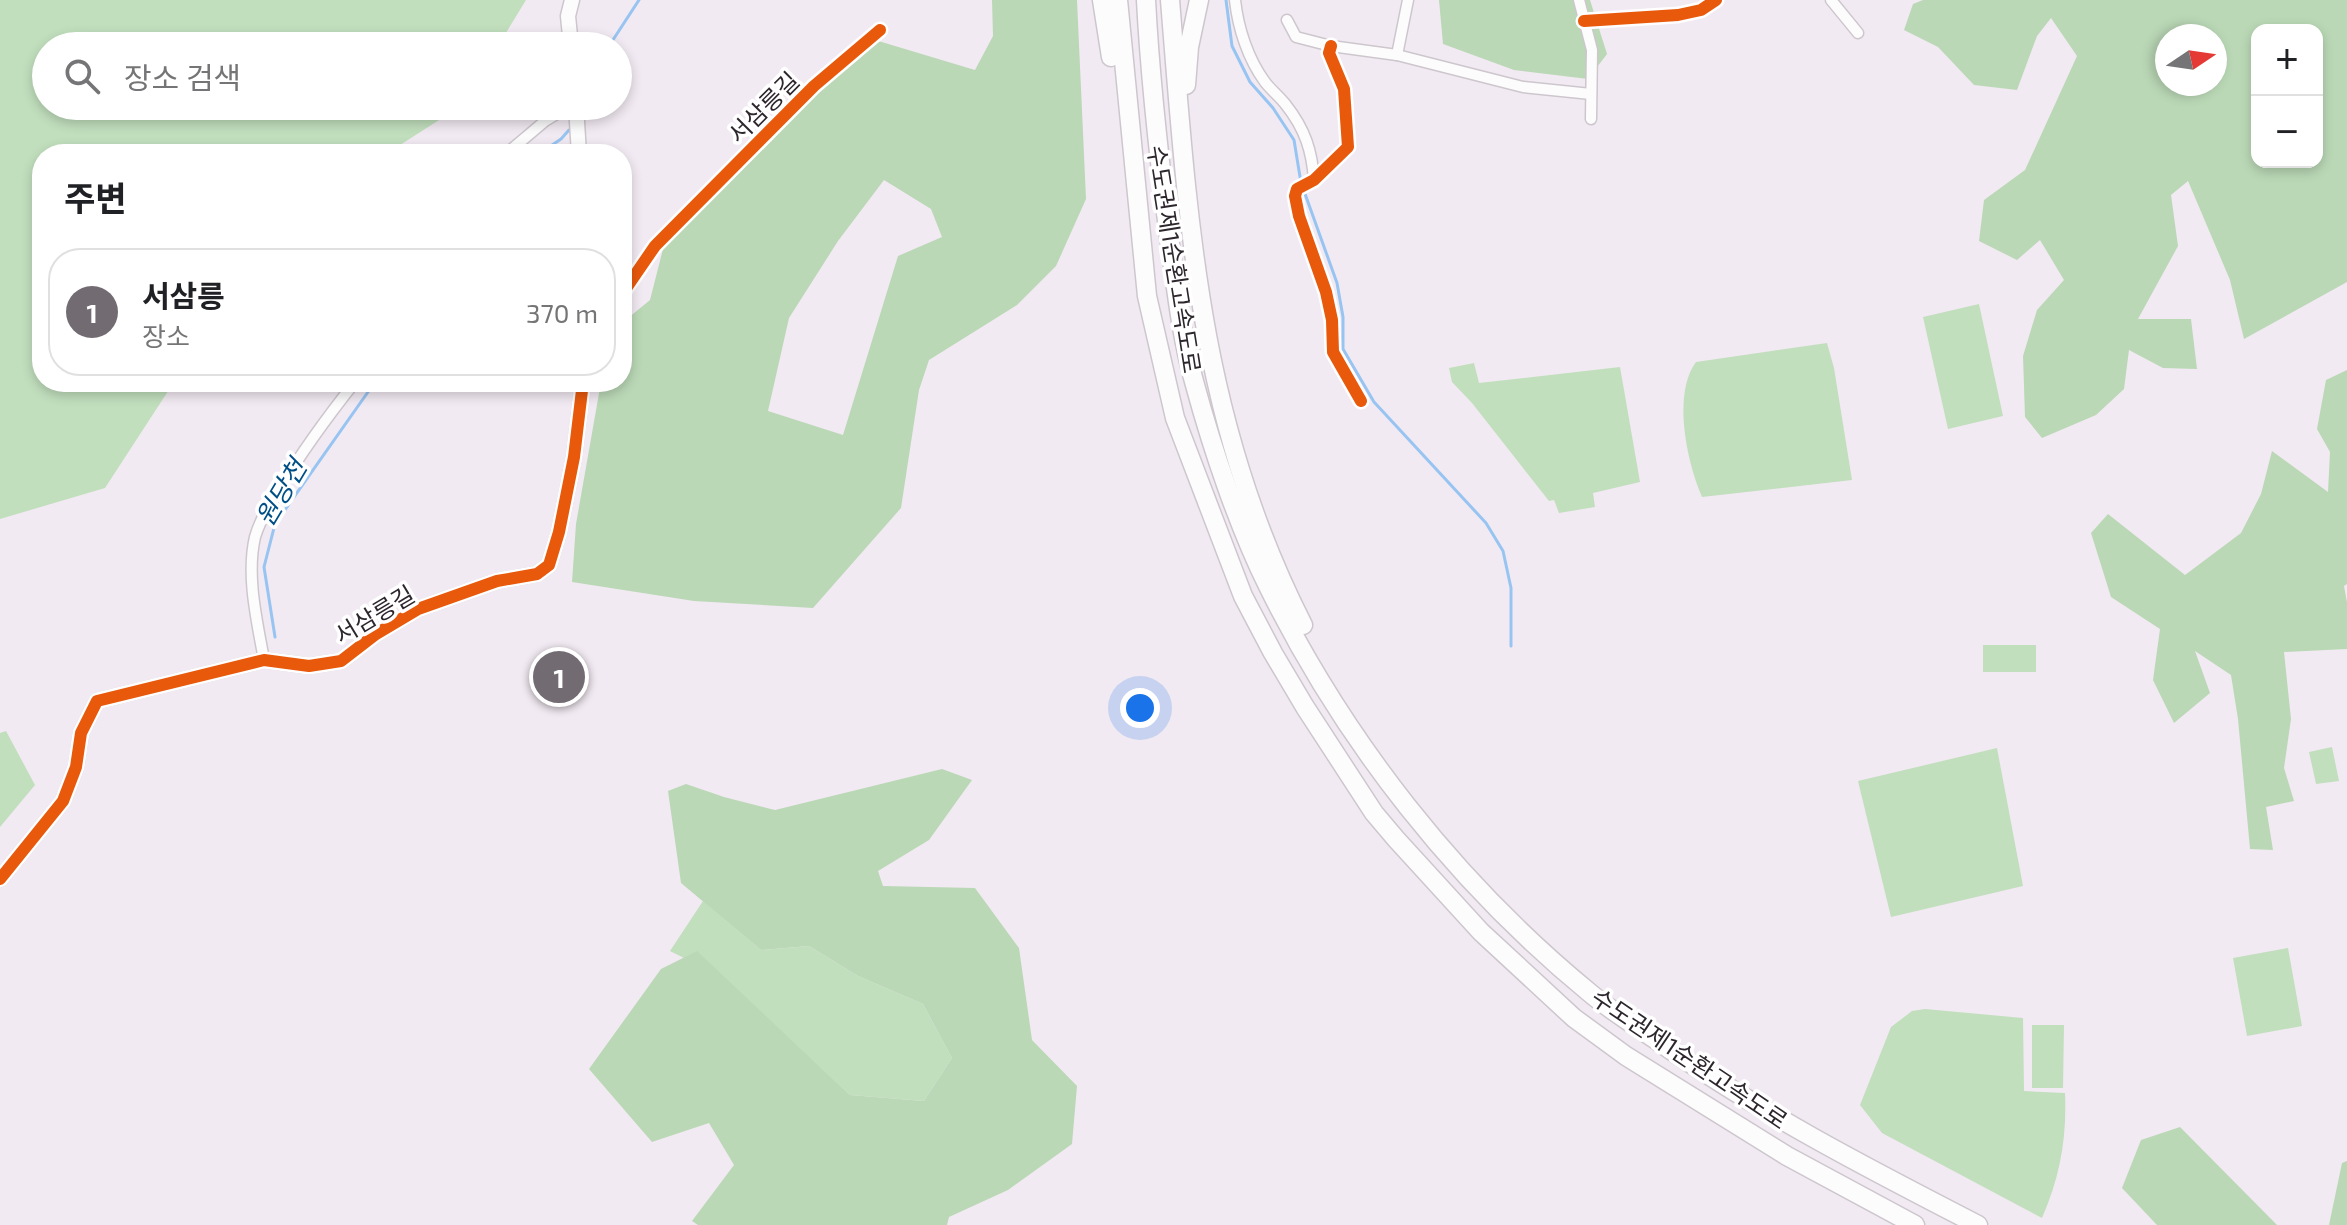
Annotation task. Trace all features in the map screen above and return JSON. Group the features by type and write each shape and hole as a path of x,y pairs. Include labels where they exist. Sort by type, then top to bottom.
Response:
{"highway":[{"path":"1102,0 1139,232"},
{"name":"수도권제1순환고속도로","path":"1118,0 1147,296 1175,418 1243,596 1273,653 1374,813 1481,932 1574,1018 1626,1056 1773,1148 1915,1225"},
{"name":"수도권제1순환고속도로","path":"1146,0 1150,75 1164,199 1176,290 1194,384 1244,530 1267,585 1345,719 1399,795 1500,912 1592,995 1693,1066 1801,1132 1978,1225"},
{"path":"1170,0 1190,240 1230,444 1257,526 1310,638 1399,795"},
{"path":"1190,240 1185,100 1189,47 1199,0"}],"street":[{"path":"570,32 568,16 572,0"},
{"path":"1235,0 1238,24 1264,81 1287,106 1305,133 1312,154 1312,182"},
{"path":"1397,55 1408,0"},
{"path":"1579,0 1592,50 1591,119"},
{"path":"1584,21 1678,15 1701,10 1716,0"},
{"path":"1831,0 1858,33"},
{"path":"1287,20 1296,37 1331,46 1397,55 1523,87 1591,94"},
{"name":"서삼릉길","path":"632,279 655,246 814,86 880,30"},
{"path":"1331,46 1329,53 1344,89 1348,147 1312,182 1297,189 1295,196 1326,292 1332,320 1333,352 1361,401"},
{"path":"518,144 547,120"},
{"path":"575,120 578,144"},
{"path":"264,660 255,606 255,537 265,512 309,441 347,392"},
{"name":"서삼릉길","path":"0,879 63,801 76,767 81,733 97,701 264,660 309,666 341,661 376,634 418,609 497,581 537,574 549,565 574,457 582,392"}],"green space":[{"path":"0,0 526,0 507,32 32,32 32,120 439,120 402,144 32,144 32,392 167,392 105,488 0,519"},
{"path":"992,0 1077,0 1086,199 1056,266 1017,305 929,360 919,390 901,508 813,608 694,601 572,582 576,524 599,392 632,392 632,315 650,300 663,249 770,142 865,37 975,70 993,36","holes":["884,180 931,209 942,237 898,256 843,435 768,411 789,318 838,241"]},
{"path":"1439,0 1590,0 1607,54 1588,79 1514,70 1443,44"},
{"path":"1923,0 2347,0 2347,282 2244,339 2230,280 2188,181 2171,195 2178,246 2138,319 2191,319 2197,369 2163,368 2129,350 2124,389 2096,415 2042,438 2025,417 2023,356 2037,310 2064,280 2040,240 2017,260 1979,241 1984,200 2025,170 2077,56 2051,18 2037,36 2017,90 1974,85 1938,47 1904,30 1913,4"},
{"path":"1979,304 2003,416 1948,429 1923,317"},
{"path":"1827,343 1852,480 1702,497 1687,448 1683,410 1689,376 1696,362"},
{"path":"1474,363 1479,383 1620,367 1640,482 1593,493 1595,507 1559,513 1554,500 1549,501 1452,382 1449,368"},
{"path":"2347,370 2347,584 2344,586 2347,649 2284,652 2291,719 2284,768 2294,801 2266,807 2273,850 2250,849 2231,675 2195,651 2210,693 2174,723 2153,680 2160,629 2111,597 2091,533 2108,514 2185,575 2241,533 2261,494 2272,451 2328,492 2330,452 2317,429 2326,380"},
{"path":"1983,645 2036,645 2036,672 1983,672"},
{"path":"6,731 35,785 0,827 0,733"},
{"path":"2332,747 2339,781 2316,784 2309,752"},
{"path":"1997,748 2023,886 1891,917 1858,781"},
{"path":"942,769 972,780 929,840 878,871 883,886 975,888 1019,948 1032,1040 1077,1086 1072,1144 1008,1190 949,1217 947,1225 698,1225 692,1221 734,1165 709,1123 652,1142 589,1069 661,969 697,951 850,1095 924,1101 952,1058 923,1004 858,976 809,946 761,950 681,883 668,791 686,784 775,810"},
{"path":"703,901 761,950 809,946 858,976 923,1004 952,1058 924,1101 850,1095 697,952 684,958 670,951"},
{"path":"2288,948 2302,1026 2247,1036 2233,958"},
{"path":"1925,1009 2023,1018 2024,1091 2065,1093 2061,1157 2042,1218 1882,1133 1860,1105 1891,1027 1912,1011"},
{"path":"2032,1025 2064,1025 2063,1088 2032,1088"},
{"path":"2180,1127 2277,1225 2157,1225 2122,1188 2141,1140"},
{"path":"2347,1161 2347,1225 2329,1225 2342,1163"}],"waterway":[{"name":"원당천","path":"618,32 639,0"},
{"path":"1226,0 1232,46 1250,82 1273,108 1294,140 1301,183"},
{"name":"원당천","path":"554,144 569,130"},
{"path":"1304,191 1337,283 1343,317 1343,349 1374,402 1486,523 1503,551 1511,588 1511,646"},
{"name":"원당천","path":"275,637 264,567 275,524 368,392"}],"cycle path":[{"path":"1584,21 1678,15 1701,10 1716,0"},
{"path":"632,279 655,246 814,86 880,30"},
{"path":"1331,46 1329,53 1344,89 1348,147 1314,180 1297,189 1295,196 1326,292 1332,320 1333,352 1361,401"},
{"path":"0,879 63,801 76,767 81,733 97,701 264,660 309,666 341,661 376,634 418,609 497,581 537,574 549,565 574,457 582,392"}],"place":[{"name":"서삼릉","path":"559,677"}]}
